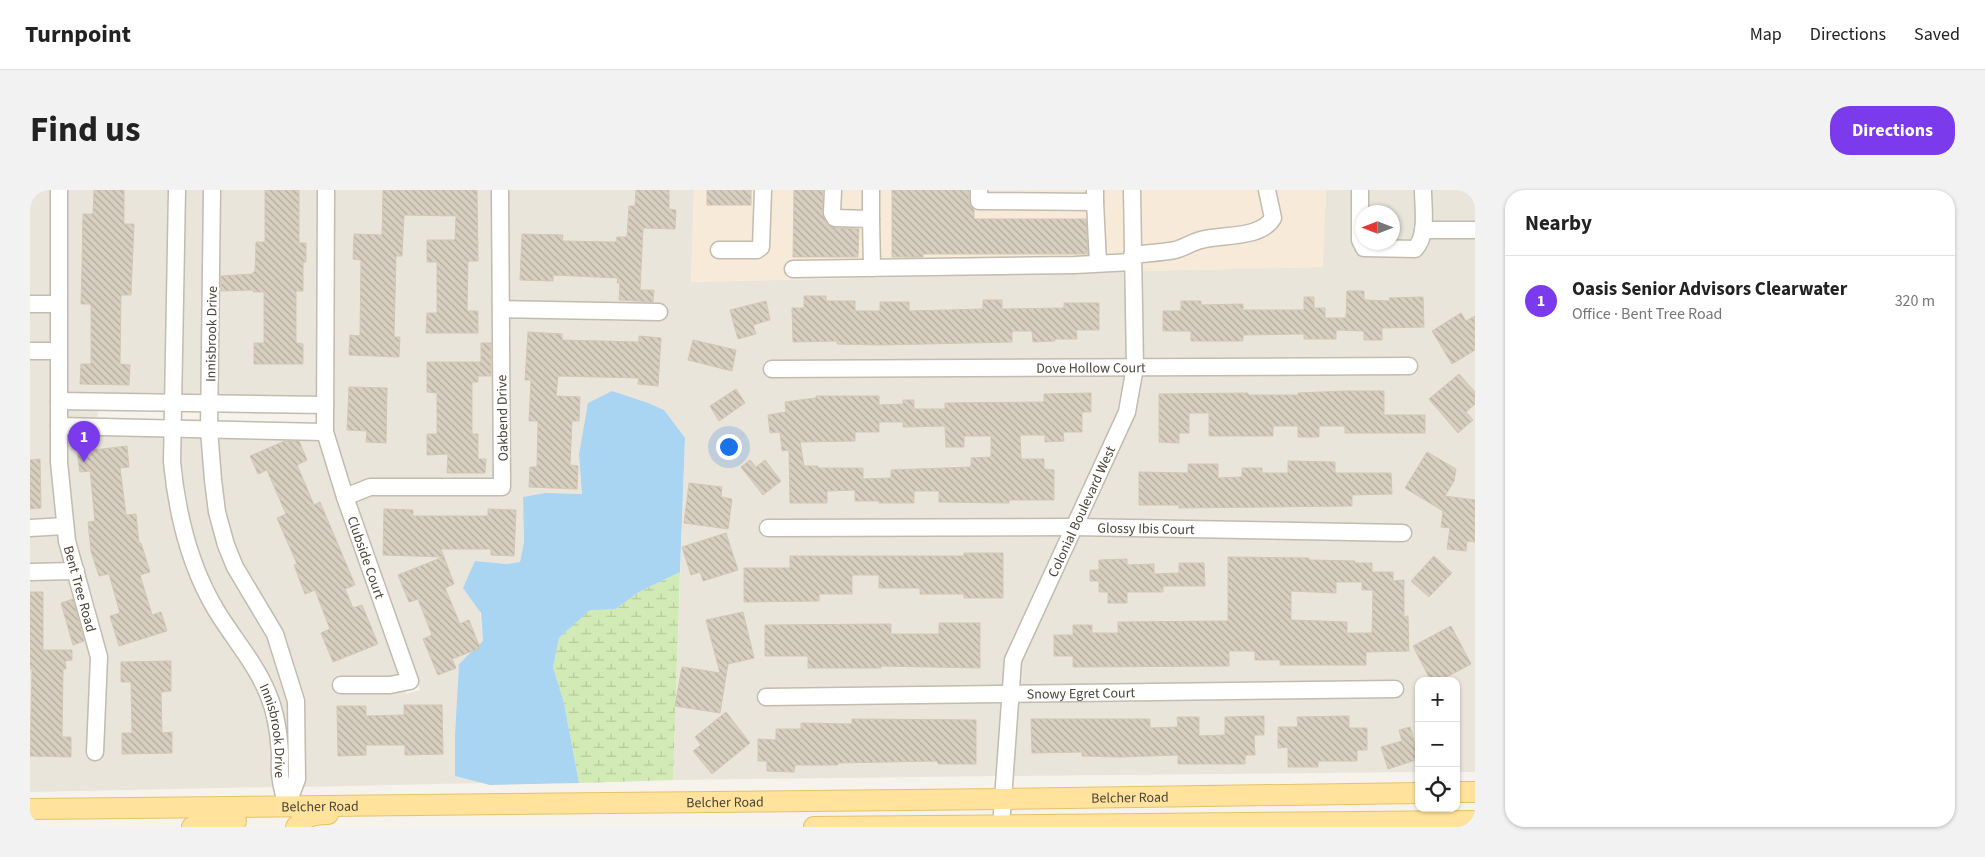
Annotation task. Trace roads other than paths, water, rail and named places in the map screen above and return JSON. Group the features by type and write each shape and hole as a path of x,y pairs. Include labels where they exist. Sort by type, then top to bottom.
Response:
{"main road":[{"path":"1460,792 1475,792"},
{"name":"Belcher Road","path":"30,809 1003,800 1415,793"},
{"path":"192,827 209,821 265,818 276,814 288,806"},
{"path":"296,827 307,817 315,814 370,814 396,806"},
{"name":"Belcher Road","path":"814,827 1160,826 1475,821"}],"street":[{"name":"Bent Tree Road","path":"59,190 59,462 67,541 98,657 95,752"},
{"name":"Innisbrook Drive","path":"177,190 172,462 175,495 185,536 198,574 215,608 254,665 268,694 277,722 281,780 288,806"},
{"name":"Innisbrook Drive","path":"212,190 209,430 212,480 217,512 226,545 235,567 275,634 296,701 297,779 288,806"},
{"name":"Clubside Court","path":"326,190 325,432 345,497 410,681 390,685 341,685"},
{"name":"Oakbend Drive","path":"345,497 370,487 502,488 500,190"},
{"path":"719,250 757,250 761,247 763,190"},
{"path":"833,190 832,212 835,218 871,219"},
{"path":"871,190 872,268"},
{"path":"979,190 979,201 1095,196 1098,263"},
{"name":"Colonial Boulevard West","path":"1001,826 1013,660 1127,412 1135,367 1132,190"},
{"path":"793,269 1074,265 1132,258 1176,250 1201,240 1234,236 1269,225 1273,218 1268,190"},
{"path":"1360,190 1360,240 1364,248 1415,249 1421,243 1423,230 1423,190"},
{"path":"1423,230 1475,230"},
{"path":"30,304 59,304"},
{"path":"501,309 659,312"},
{"path":"30,351 58,351"},
{"name":"Dove Hollow Court","path":"772,369 1409,366"},
{"path":"59,401 326,406"},
{"path":"105,402 105,427"},
{"path":"59,426 325,432"},
{"path":"30,528 65,526"},
{"name":"Glossy Ibis Court","path":"768,528 1074,528 1403,533"},
{"path":"30,572 76,571"},
{"name":"Snowy Egret Court","path":"766,697 1395,690"}],"water":[{"path":"612,391 664,410 685,438 680,572 639,592 616,609 590,610 559,638 553,667 564,703 579,783 490,785 455,776 459,664 483,641 481,613 463,588 475,561 506,564 520,562 524,542 523,497 545,493 582,494 579,455 588,403"}],"place":[{"name":"Oasis Senior Advisors Clearwater","path":"84,462"}]}
